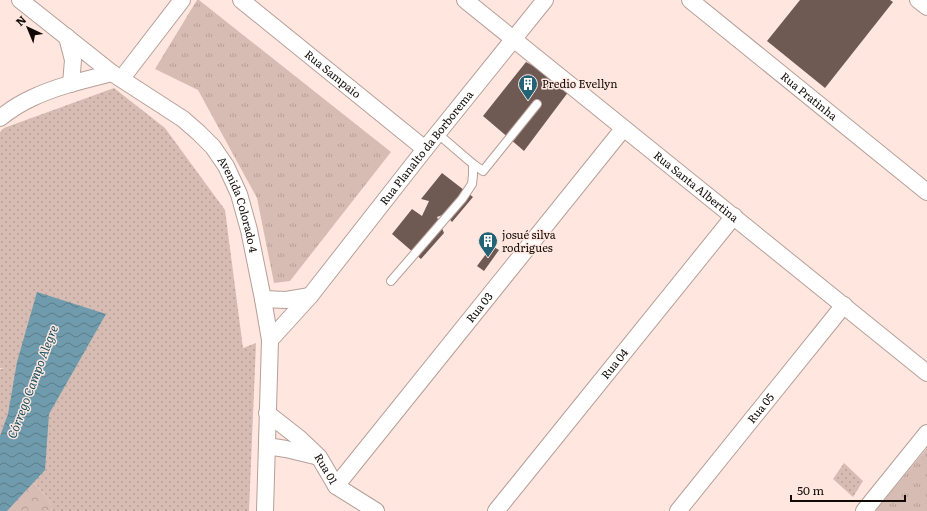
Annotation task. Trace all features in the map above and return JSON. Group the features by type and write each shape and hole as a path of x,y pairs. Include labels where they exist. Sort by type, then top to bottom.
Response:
{"street":[{"name":"Avenida Colorado 4","path":"20,0 117,76 183,119 213,147 226,166 239,194 249,230 270,340 265,511"},
{"path":"0,118 32,98 72,84 117,76 182,0"},
{"name":"Rua Sampaio","path":"241,0 425,149"},
{"name":"Rua Santa Albertina","path":"465,0 927,373"},
{"name":"Rua Planalto da Borborema","path":"270,340 310,296 425,149 545,0"},
{"name":"Rua Pratinha","path":"690,0 927,192"},
{"path":"918,0 927,7"},
{"path":"67,37 72,60 72,84"},
{"name":"Rua 03","path":"336,486 624,129"},
{"name":"Rua 04","path":"496,511 734,216"},
{"path":"263,299 286,300 310,296"},
{"name":"Rua 05","path":"678,511 844,305"},
{"path":"267,413 299,438 319,457"},
{"path":"864,511 927,433"},
{"name":"Rua 01","path":"267,446 293,450 319,457 336,486 376,511"}],"lane":[{"path":"438,134 483,171 537,104"},
{"path":"391,281 462,199 472,184 473,164"}],"green space":[{"path":"197,0 199,0 391,152 290,281 274,283 257,198 198,90 155,69"},
{"path":"114,88 165,128 225,210 243,348 256,343 249,511 52,511 49,500 0,443 0,369 4,369 0,368 0,132 4,128"},
{"path":"0,444 49,500 52,511 0,511"},
{"path":"927,448 927,511 875,511"},
{"path":"844,463 863,481 853,497 833,479"}],"water":[{"name":"Córrego Campo Alegre","path":"37,292 106,314 49,414 45,470 7,511 0,511 0,436 8,414 17,362"}],"building":[{"path":"800,0 890,0 893,2 825,88 767,41"},
{"name":"Predio Evellyn","path":"526,62 572,87 524,151 483,116"},
{"path":"442,173 473,197 452,222 445,214 437,217 444,233 421,259 392,234 412,209 422,216 429,201 421,199"},
{"name":"josué silva rodrigues","path":"492,246 499,250 484,271 477,266"}],"place":[{"name":"Predio Evellyn","path":"528,101"},
{"name":"josué silva rodrigues","path":"488,258"}]}
